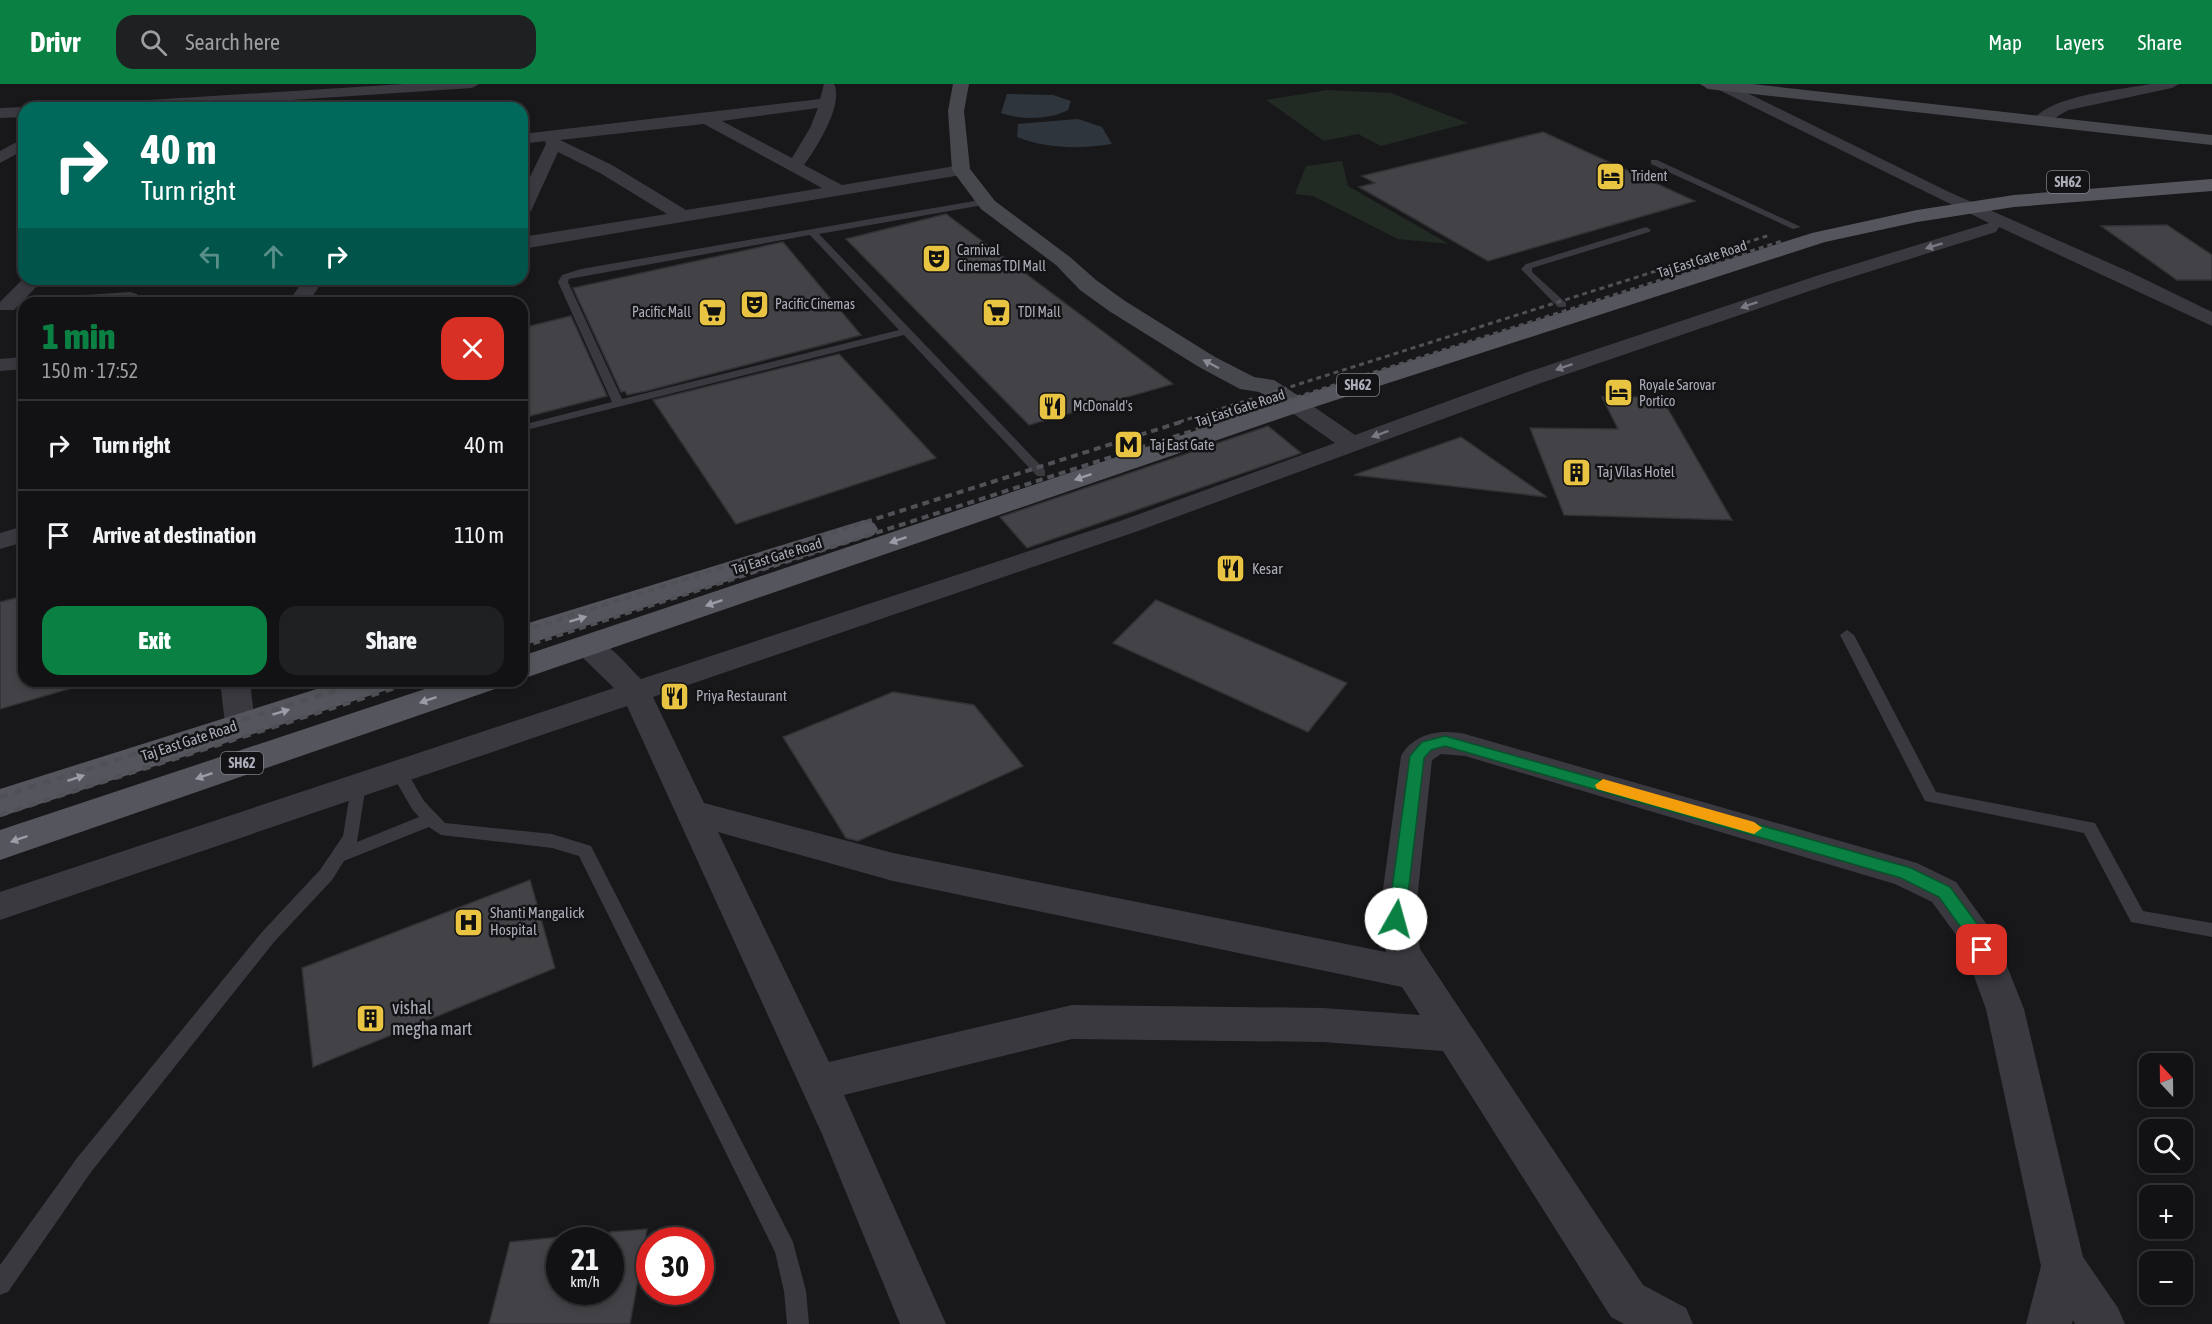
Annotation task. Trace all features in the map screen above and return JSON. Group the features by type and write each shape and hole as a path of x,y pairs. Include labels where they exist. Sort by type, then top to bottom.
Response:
{"main road":[{"path":"961,84 956,111 961,170 986,202 1117,306 1207,362 1249,384 1281,395"},
{"path":"1715,85 2212,140"},
{"name":"SH62","path":"528,666 1281,395 1819,237 1945,203 2105,178 2212,173"},
{"name":"SH62","path":"1945,203 2212,185"},
{"name":"Taj East Gate Road","path":"528,634 1041,473 1796,227 1833,217 1945,203"},
{"name":"Taj East Gate Road","path":"0,803 360,687"},
{"name":"SH62","path":"0,845 466,687"}],"street":[{"path":"201,102 220,84"},
{"path":"201,102 472,84"},
{"path":"795,166 805,153 829,102 829,84"},
{"path":"2040,121 2050,112 2065,106 2172,84"},
{"path":"1715,85 1990,228 2166,309 2212,335"},
{"path":"428,101 437,86"},
{"path":"116,102 132,90"},
{"path":"528,139 553,140 829,102"},
{"path":"0,113 18,112"},
{"path":"706,119 839,190"},
{"path":"528,197 553,140"},
{"path":"553,140 683,216"},
{"path":"528,242 961,170"},
{"path":"1945,203 2124,277 2212,320"},
{"path":"0,906 1129,526 1533,378 1826,279 1990,228"},
{"path":"18,297 29,285"},
{"path":"130,297 140,285"},
{"path":"0,365 18,364"},
{"path":"1281,395 1352,444"},
{"path":"0,541 18,536"},
{"path":"588,645 635,691 819,1083 923,1324"},
{"path":"237,687 240,724"},
{"path":"1670,1324 1627,1301 1414,974 1402,949 1396,919 1417,756 1427,746 1445,741 1905,873 1944,892 1977,936 2006,1010 2063,1266 2102,1324"},
{"path":"693,813 892,867 1414,974"},
{"path":"819,1083 1072,1023 1323,1025 1453,1035"},
{"path":"2049,1324 2063,1266"}],"lane":[{"path":"1654,162 1796,227"},
{"path":"619,404 563,282 565,277 581,272 986,202"},
{"path":"1562,305 1528,273 1526,269 1529,266 1646,230"},
{"path":"812,232 1041,473"},
{"path":"528,427 906,331"},
{"path":"1847,635 1931,797 2089,828 2137,917 2212,930"},
{"path":"398,771 418,805 441,829 552,841 585,851 785,1250 795,1291 798,1324"},
{"path":"0,1284 84,1165 268,937 326,875 351,837 357,785"},
{"path":"338,857 431,819"}],"shaded area":[{"path":"1327,90 1391,93 1468,123 1381,146 1358,134 1324,141 1266,100"},
{"path":"1007,94 1053,95 1071,101 1068,110 1052,116 1017,117 1001,113"},
{"path":"1078,119 1102,127 1112,144 1064,147 1040,144 1017,137 1018,124"},
{"path":"1342,161 1348,186 1449,244 1398,239 1313,196 1295,194 1306,166"}],"building":[{"name":"Trident","path":"1543,132 1695,201 1488,261 1359,187 1375,183 1362,176"},
{"name":"TDI Mall","path":"946,214 1173,384 1029,425 846,239"},
{"path":"2167,225 2212,255 2212,280 2177,280 2101,226"},
{"name":"Pacific Mall","path":"783,242 861,335 646,391 627,395 625,391 621,392 573,288"},
{"path":"571,316 607,396 528,416 528,327"},
{"path":"839,354 936,458 736,524 653,400"},
{"path":"1602,397 1661,397 1732,520 1564,515 1530,428 1618,429"},
{"path":"1268,426 1301,453 1027,548 1000,517"},
{"path":"1461,437 1547,497 1354,475"},
{"path":"18,598 18,687 72,688 0,709 0,602"},
{"path":"1156,600 1347,683 1308,732 1113,643"},
{"path":"893,692 974,705 1023,766 858,841 846,838 783,737"},
{"name":"vishal megha mart","path":"530,880 555,968 313,1067 302,968"},
{"path":"636,1230 636,1290 630,1324 489,1324 510,1242 546,1238 546,1305 624,1305 624,1231"}],"railway":[{"path":"1179,422 1770,235"},
{"path":"1219,422 1782,241"},
{"path":"528,629 1184,421"},
{"path":"528,645 1223,421"},
{"path":"0,797 346,687"},
{"path":"0,815 397,687"}],"slow traffic":[{"path":"1603,785 1754,828"}],"place":[{"name":"Trident","path":"1610,176"},
{"name":"Carnival Cinemas TDI Mall","path":"936,258"},
{"name":"Pacific Cinemas","path":"754,304"},
{"name":"Pacific Mall","path":"712,312"},
{"name":"TDI Mall","path":"997,312"},
{"name":"Royale Sarovar Portico","path":"1618,393"},
{"name":"McDonald's","path":"1052,406"},
{"name":"Taj East Gate","path":"1129,445"},
{"name":"Taj Vilas Hotel","path":"1576,472"},
{"name":"Kesar","path":"1231,569"},
{"name":"Priya Restaurant","path":"675,696"},
{"name":"Shanti Mangalick Hospital","path":"469,922"},
{"name":"vishal megha mart","path":"371,1018"}],"route":[{"path":"1396,919 1417,756 1427,746 1445,741 1905,873 1944,892 1977,936 1982,950"}]}
